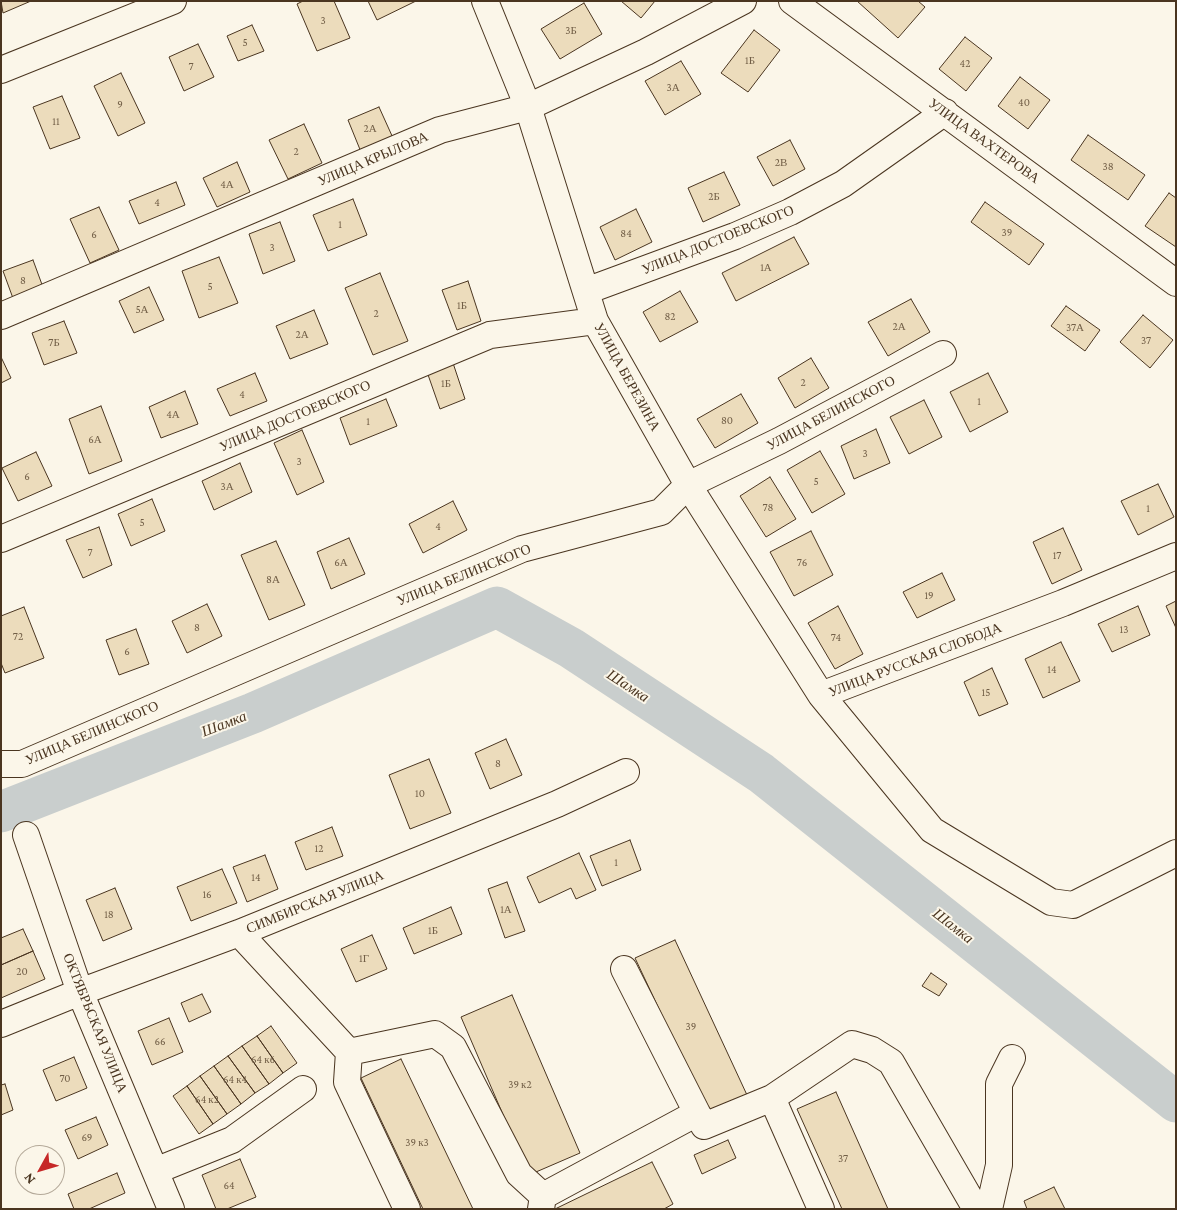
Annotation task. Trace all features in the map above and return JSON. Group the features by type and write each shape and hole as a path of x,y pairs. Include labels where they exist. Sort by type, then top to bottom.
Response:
{"street":[{"path":"1,70 174,1"},
{"name":"УЛИЦА БЕРЕЗИНА","path":"485,1 528,107 595,321 688,485 821,695"},
{"name":"УЛИЦА КРЫЛОВА","path":"1,316 440,130 528,107 646,52 743,1"},
{"name":"УЛИЦА ВАХТЕРОВА","path":"792,1 1176,283"},
{"name":"УЛИЦА ДОСТОЕВСКОГО","path":"586,291 735,236 790,212 843,184 945,112"},
{"name":"УЛИЦА ДОСТОЕВСКОГО","path":"1,540 490,335 595,321"},
{"name":"УЛИЦА БЕЛИНСКОГО","path":"6,768 22,764 522,549 661,512 688,485 779,440 943,354"},
{"name":"УЛИЦА РУССКАЯ СЛОБОДА","path":"1176,556 1063,603 821,695 932,830 1051,902 1073,905 1176,853"},
{"name":"СИМБИРСКАЯ УЛИЦА","path":"1,1024 80,992 240,933 557,804 626,772"},
{"name":"ОКТЯБРЬСКАЯ УЛИЦА","path":"26,835 80,992 171,1209"},
{"path":"240,933 349,1052 347,1082 407,1209"},
{"path":"624,969 704,1126 772,1098 852,1044 872,1050 891,1062 976,1209"},
{"path":"349,1052 435,1034 453,1046 519,1174 542,1202 697,1113"},
{"path":"989,1209 999,1165 999,1084 1012,1058"},
{"path":"155,1171 232,1140 303,1089"},
{"path":"772,1098 821,1209"}],"building":[{"path":"1,1 31,1 3,13"},
{"path":"303,1 334,1 350,38 317,51 297,4"},
{"path":"368,1 416,1 377,20"},
{"path":"621,1 655,1 641,18"},
{"path":"857,1 918,1 925,7 898,38"},
{"path":"584,3 602,34 560,59 541,29"},
{"path":"252,25 264,51 238,61 227,36"},
{"path":"754,30 780,50 748,92 721,73"},
{"path":"965,37 992,58 966,91 939,69"},
{"path":"198,44 214,77 184,91 169,57"},
{"path":"681,61 701,94 665,115 645,81"},
{"path":"121,73 145,123 118,136 94,86"},
{"path":"1020,77 1050,100 1028,129 998,106"},
{"path":"62,96 80,138 50,149 33,107"},
{"path":"379,107 393,138 361,152 348,120"},
{"path":"304,124 322,163 288,179 269,140"},
{"path":"1088,135 1145,175 1128,200 1071,160"},
{"path":"790,140 805,169 773,186 757,157"},
{"path":"237,162 250,192 217,207 203,178"},
{"path":"724,172 740,205 703,222 688,188"},
{"path":"176,182 185,205 139,224 129,201"},
{"path":"1169,193 1176,198 1176,247 1145,226"},
{"path":"353,199 367,235 328,251 313,215"},
{"path":"985,202 1044,244 1029,265 971,222"},
{"path":"99,207 119,250 90,263 70,219"},
{"path":"636,209 652,242 615,260 600,227"},
{"path":"280,222 295,261 263,274 249,234"},
{"path":"794,237 809,264 736,301 722,273"},
{"path":"219,257 238,303 199,318 182,271"},
{"path":"33,260 44,290 14,301 3,271"},
{"path":"380,273 408,341 373,355 345,288"},
{"path":"468,281 481,321 457,330 442,290"},
{"path":"149,287 164,320 134,333 119,301"},
{"path":"680,291 698,322 660,342 643,312"},
{"path":"911,299 930,332 888,356 868,322"},
{"path":"1066,306 1100,330 1085,351 1051,326"},
{"path":"314,310 328,344 290,359 276,326"},
{"path":"1143,315 1173,340 1150,368 1120,342"},
{"path":"64,321 77,353 44,365 32,333"},
{"path":"1,357 11,378 1,383"},
{"path":"811,358 829,388 795,408 778,378"},
{"path":"452,360 465,399 440,409 426,369"},
{"path":"255,373 267,401 230,416 217,389"},
{"path":"988,373 1008,412 970,432 950,392"},
{"path":"185,391 198,424 161,438 149,407"},
{"path":"741,394 758,423 715,448 697,419"},
{"path":"386,399 397,426 350,445 340,418"},
{"path":"924,400 942,437 909,454 890,417"},
{"path":"101,406 122,461 89,474 69,419"},
{"path":"876,429 890,463 854,479 841,446"},
{"path":"302,430 324,482 297,495 274,443"},
{"path":"820,451 845,494 812,513 787,470"},
{"path":"36,452 52,486 18,501 2,468"},
{"path":"240,463 252,492 214,510 202,481"},
{"path":"770,477 796,519 766,537 740,496"},
{"path":"1158,484 1174,517 1138,535 1121,501"},
{"path":"152,499 165,531 131,546 118,514"},
{"path":"453,501 467,530 423,553 409,524"},
{"path":"99,527 112,565 83,578 66,540"},
{"path":"1063,528 1082,570 1052,584 1033,542"},
{"path":"811,531 833,575 794,596 770,552"},
{"path":"349,538 365,574 331,589 317,552"},
{"path":"276,541 305,605 269,620 241,555"},
{"path":"942,573 955,600 917,618 903,592"},
{"path":"1176,601 1176,628 1166,606"},
{"path":"207,604 222,636 187,653 172,621"},
{"path":"838,606 863,654 835,669 808,623"},
{"path":"1138,606 1150,635 1112,652 1098,624"},
{"path":"24,607 44,658 5,673 1,663 1,616"},
{"path":"136,629 149,664 119,675 106,640"},
{"path":"1061,642 1080,681 1043,698 1025,659"},
{"path":"992,668 1008,704 979,716 964,682"},
{"path":"506,739 522,775 490,789 475,753"},
{"path":"429,759 451,813 410,829 389,775"},
{"path":"332,827 343,856 306,870 295,842"},
{"path":"630,840 641,870 602,886 590,856"},
{"path":"579,853 596,890 576,899 571,888 539,903 527,877"},
{"path":"265,855 278,889 247,902 233,867"},
{"path":"222,869 237,903 191,921 177,887"},
{"path":"507,882 525,931 505,938 488,889"},
{"path":"115,888 132,929 103,941 86,900"},
{"path":"451,907 462,934 414,954 403,928"},
{"path":"23,929 33,951 1,965 1,938"},
{"path":"372,935 387,969 356,982 341,949"},
{"path":"675,940 747,1095 708,1113 635,958"},
{"path":"33,951 45,979 1,998 1,965"},
{"path":"931,973 947,984 939,996 922,986"},
{"path":"202,994 211,1012 189,1022 181,1003"},
{"path":"512,995 580,1153 529,1175 461,1017"},
{"path":"169,1018 183,1052 152,1065 138,1031"},
{"path":"271,1026 297,1063 283,1073 257,1036"},
{"path":"257,1036 283,1073 269,1084 242,1046"},
{"path":"242,1046 269,1084 255,1093 228,1056"},
{"path":"228,1056 255,1093 241,1104 214,1066"},
{"path":"74,1057 87,1088 56,1101 43,1070"},
{"path":"401,1059 473,1209 423,1209 361,1078"},
{"path":"214,1066 241,1104 227,1114 200,1076"},
{"path":"200,1076 227,1114 213,1124 187,1086"},
{"path":"5,1084 13,1110 1,1115 1,1085"},
{"path":"187,1086 213,1124 199,1134 173,1096"},
{"path":"836,1092 888,1209 842,1209 797,1109"},
{"path":"96,1117 108,1145 78,1159 65,1130"},
{"path":"728,1140 736,1158 702,1174 694,1155"},
{"path":"240,1159 256,1197 227,1209 216,1209 202,1175"},
{"path":"652,1162 673,1204 664,1209 555,1209"},
{"path":"117,1173 125,1193 89,1209 74,1209 68,1194"},
{"path":"1054,1187 1065,1209 1027,1209 1024,1201"}],"waterway":[{"name":"Шамка","path":"1,812 253,713 497,607 571,648 761,773 1176,1102"}]}
